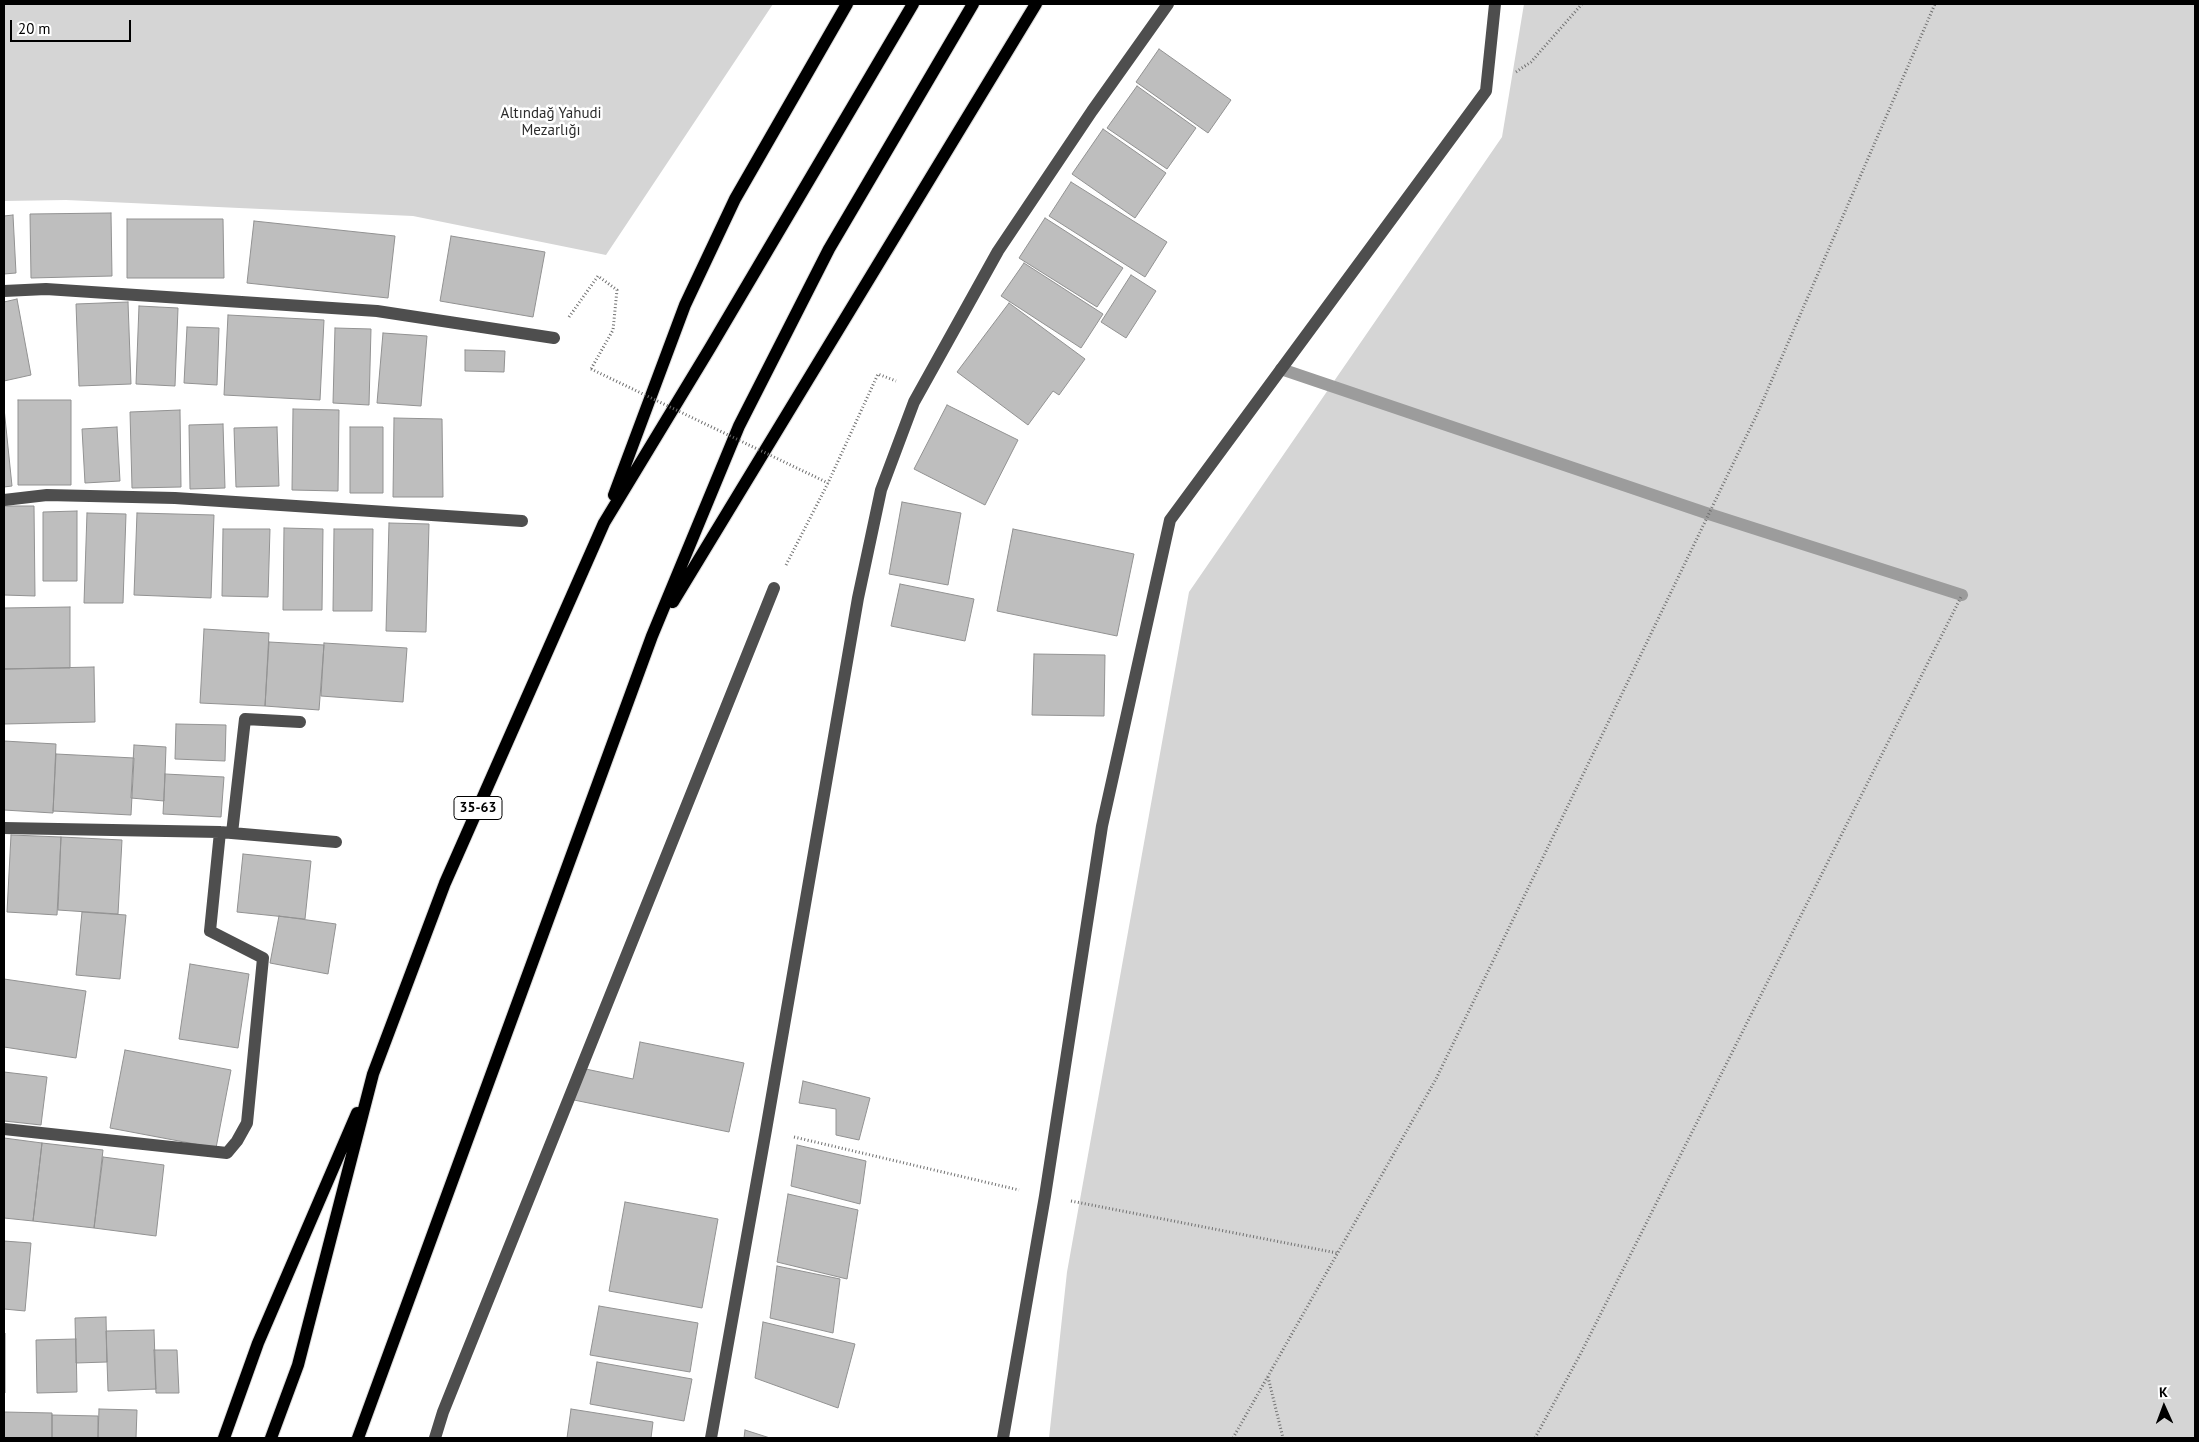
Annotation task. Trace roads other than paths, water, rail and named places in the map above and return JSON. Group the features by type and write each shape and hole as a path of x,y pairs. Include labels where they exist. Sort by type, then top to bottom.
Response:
{"main road":[{"path":"604,523 685,305 736,199 847,4"},
{"name":"35-63","path":"271,1438 298,1365 373,1074 446,883 604,523 786,220 912,4"},
{"path":"358,1438 652,636 739,426 829,249 973,4"},
{"path":"652,636 1036,4"},
{"path":"224,1438 258,1344 373,1074"}],"street":[{"path":"711,1438 858,598 881,490 914,402 998,251 1102,95 1168,4"},
{"path":"1004,1438 1102,826 1170,520 1486,92 1495,4"},
{"path":"4,291 46,289 377,311 554,338"},
{"path":"4,500 47,495 175,498 522,521"},
{"path":"435,1438 443,1412 774,588"},
{"path":"4,1129 227,1153 237,1141 247,1123 263,958 210,931 245,718 300,722"},
{"path":"4,828 226,832 336,842"}],"waterway":[{"path":"1281,369 1709,514 1962,595"}],"park label":[{"name":"Altındağ Yahudi Mezarlığı","path":"551,122"}]}
